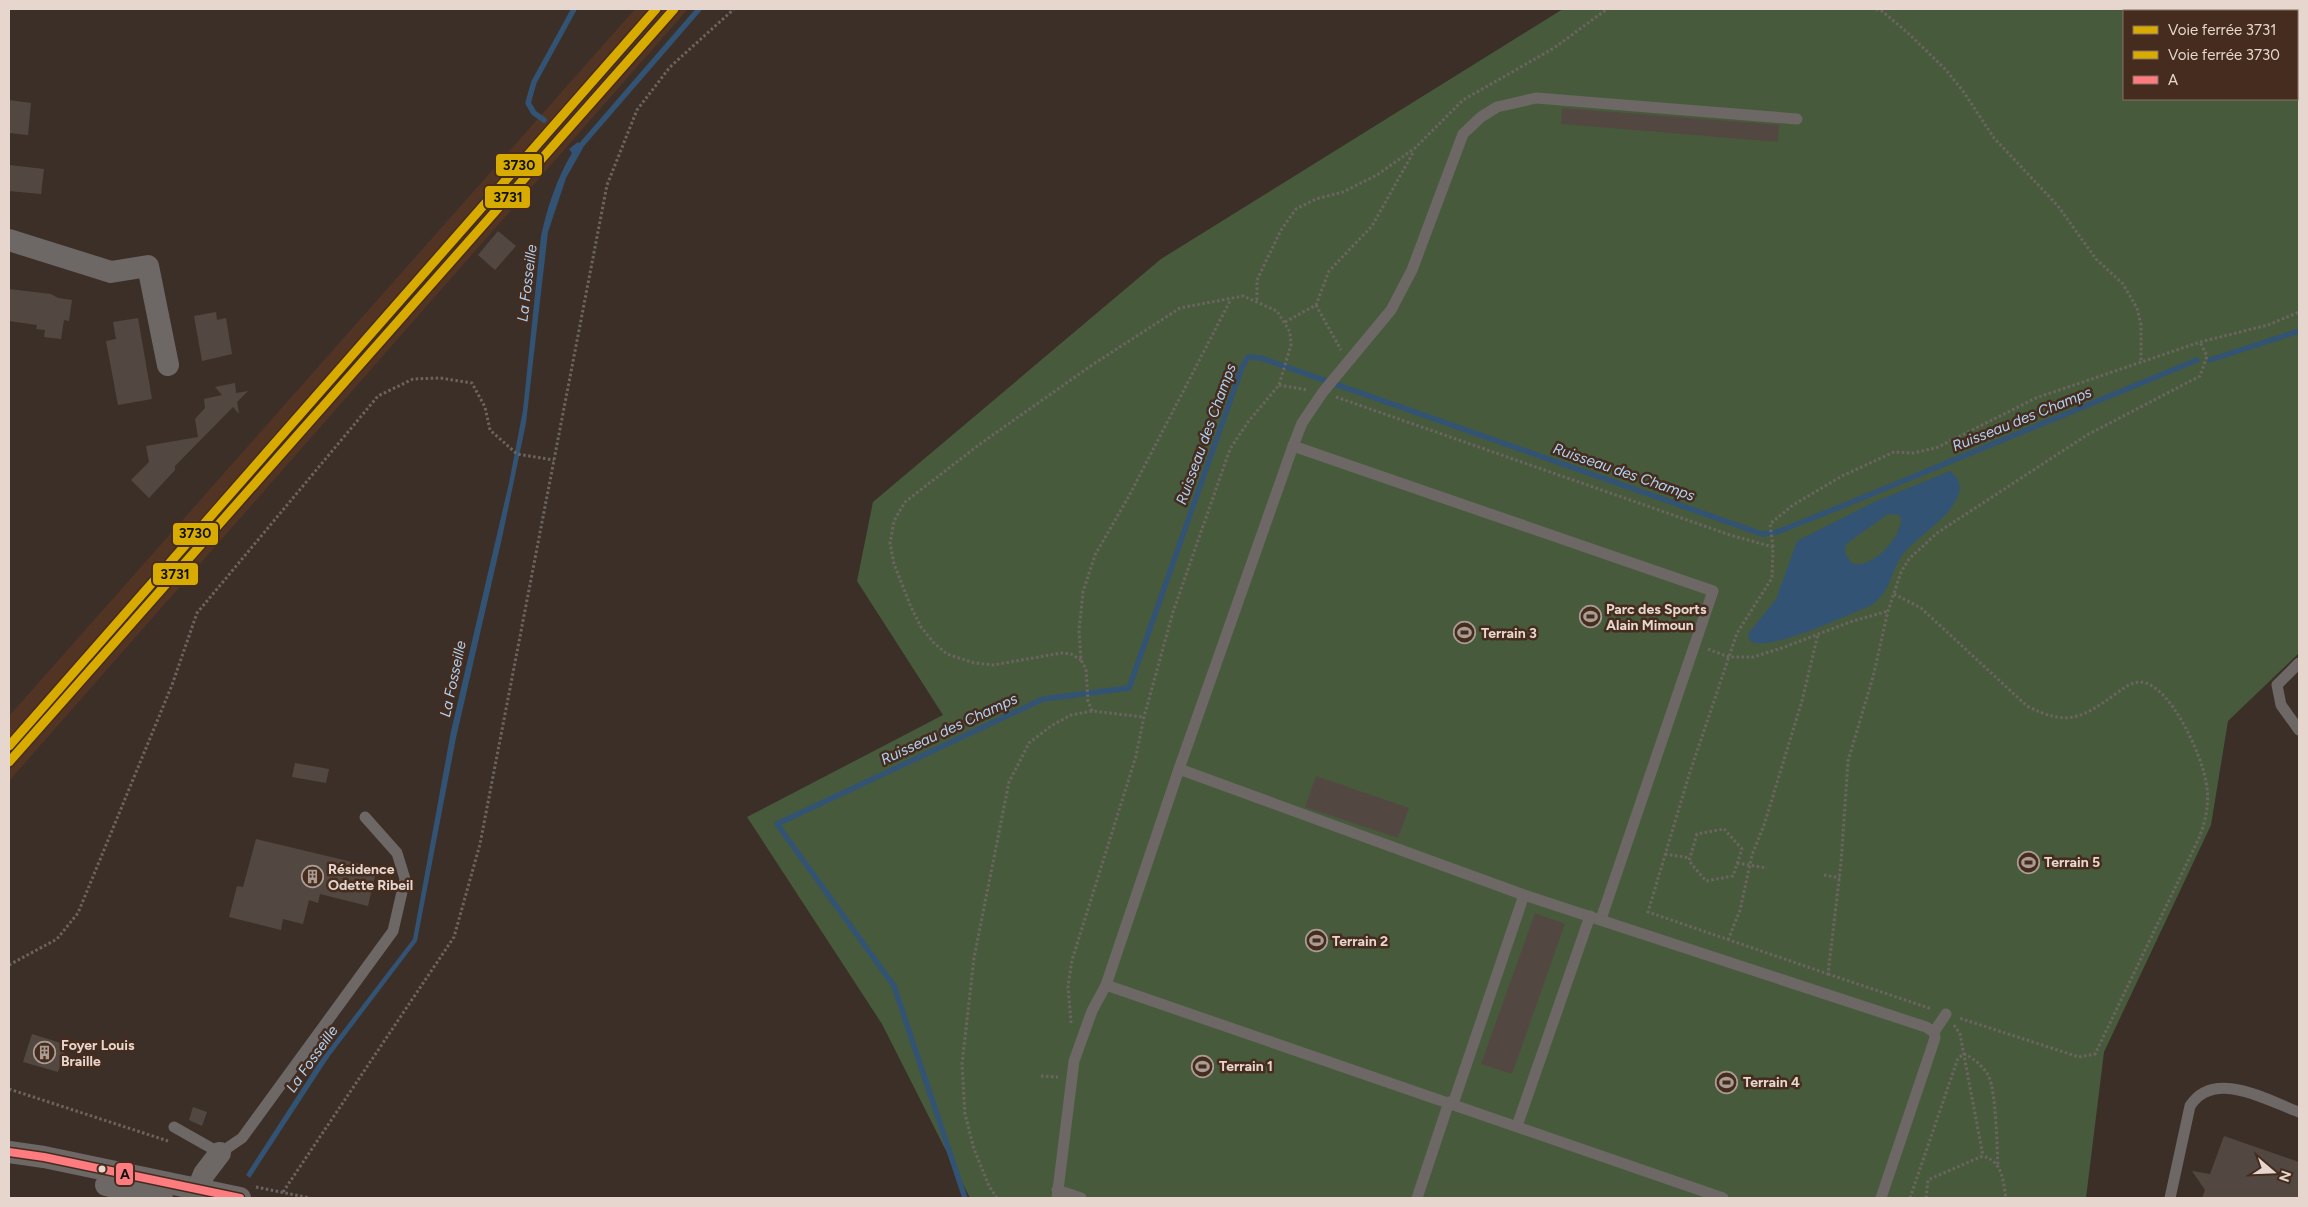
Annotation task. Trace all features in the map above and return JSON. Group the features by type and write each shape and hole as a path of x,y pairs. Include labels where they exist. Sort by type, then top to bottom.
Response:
{"street":[{"path":"9,240 111,272 148,266 168,365"},
{"path":"9,1152 44,1157 197,1194 233,1194"},
{"path":"197,1194 204,1174 220,1152"},
{"path":"220,1152 224,1180 233,1194"},
{"path":"9,1158 59,1174 162,1198"}],"lane":[{"path":"1081,1198 1057,1194 1074,1061 1092,1011 1106,985 1179,769 1293,446 1302,423 1325,390 1391,310 1412,270 1463,134 1481,117 1497,107 1536,98 1798,118"},
{"path":"1293,446 1714,591 1596,918 1517,1126"},
{"path":"2299,663 2277,685 2281,705 2299,730"},
{"path":"1179,769 1524,895 1926,1027 1934,1032"},
{"path":"174,1127 220,1152 242,1138 393,931 405,879 397,853 365,817"},
{"path":"1417,1198 1524,895"},
{"path":"1106,985 1723,1198"},
{"path":"1881,1198 1935,1038 1934,1032 1946,1014"},
{"path":"2170,1198 2190,1106 2196,1096 2208,1089 2224,1087 2240,1090 2299,1112"}],"path":[{"path":"284,1192 454,937 480,844 607,185 637,110 670,67 734,9"},
{"path":"1257,300 1257,280 1281,230 1296,209 1316,199 1343,192 1377,175 1415,148 1463,100 1554,48 1607,9"},
{"path":"1876,9 1882,11 1909,34 1945,69 1963,91 1994,138 2058,206 2096,259 2123,284 2137,308 2141,325 2141,362"},
{"path":"1285,322 1316,305 1329,271 1372,226 1415,148"},
{"path":"1074,1061 1068,986 1072,960 1136,756 1144,717 1173,612 1230,449 1248,422 1279,385 1291,345 1290,332 1277,311 1257,300 1244,296 1180,308 1092,365 980,444 905,502 894,521 890,543 894,564 911,607 921,627 934,643 947,654 974,663 993,665 1061,653 1071,654 1081,660"},
{"path":"1092,711 1088,701 1086,669 1081,660 1079,631 1083,592 1095,555 1129,496 1232,298"},
{"path":"1316,305 1348,364"},
{"path":"1894,594 1921,608 2027,706 2046,715 2064,718 2087,714 2128,685 2138,682 2150,683 2161,691 2188,731 2198,755 2206,783 2207,817 2199,838 2095,1054 2079,1057 1946,1014 1648,912 1737,633 1772,578 1773,548 1770,524 1792,505 1842,476 1894,452 1913,453 1936,448 2036,398 2200,342 2268,325 2299,312"},
{"path":"1828,974 1840,878 1848,761 1874,677 1888,611 1901,572 1909,558 1937,533 2087,435 2200,376 2207,356 2200,342"},
{"path":"9,965 57,938 78,913 172,686 197,613 378,396 413,380 440,378 472,383 485,407 490,430 517,454 554,460"},
{"path":"1279,385 1325,390 1730,535 1773,548"},
{"path":"1696,644 1729,657 1753,657 1888,611"},
{"path":"1728,940 1740,910 1750,865 1802,701 1818,634"},
{"path":"998,1198 989,1186 974,1149 965,1114 962,1064 976,948 1009,782 1029,742 1051,726 1071,715 1092,711 1144,717"},
{"path":"1724,829 1742,848 1733,876 1706,881 1689,861 1690,858 1697,834 1724,829"},
{"path":"1665,854 1690,858"},
{"path":"1737,863 1767,868"},
{"path":"1824,875 1840,878"},
{"path":"1946,1014 1960,1034 1983,1156"},
{"path":"1964,1054 1977,1062 1988,1077 1992,1090 1998,1167 2006,1198"},
{"path":"1910,1198 1958,1058 1964,1054"},
{"path":"9,1089 159,1139 177,1143"},
{"path":"1926,1198 1928,1180 1983,1156 1993,1159 1998,1167"},
{"path":"233,1194 284,1192 310,1198"}],"shaded area":[{"path":"635,9 688,9 9,781 9,716"}],"green space":[{"name":"Parc des Sports Alain Mimoun","path":"1563,9 2299,9 2299,653 2228,721 2211,825 2104,1052 2086,1198 970,1198 882,1024 747,817 943,715 857,581 873,502 1161,259"}],"water":[{"path":"578,142 583,148 566,178 548,232 526,423 502,538 456,738 417,941 329,1057 250,1178 246,1175 319,1062 413,939 451,731 509,483 523,410 541,236 553,193 572,153 569,149"},
{"path":"1950,471 1959,481 1959,492 1954,504 1933,527 1903,554 1884,593 1872,605 1828,624 1791,637 1774,642 1760,643 1750,641 1748,634 1776,599 1797,541 1874,502","holes":["1888,514 1899,515 1901,519 1900,526 1891,543 1877,557 1868,562 1852,563 1845,553 1846,544"]}],"building":[{"path":"9,100 31,103 28,135 9,133"},
{"path":"1562,108 1779,125 1778,142 1561,124"},
{"path":"9,165 44,169 41,194 9,191"},
{"path":"498,231 516,246 495,270 478,255"},
{"path":"9,289 51,294 58,298 72,300 69,321 64,320 61,339 44,337 45,330 36,329 37,325 9,321"},
{"path":"216,312 217,320 226,318 232,354 202,361 194,316"},
{"path":"138,318 152,399 118,405 106,341 116,339 113,322"},
{"path":"235,383 236,393 248,391 237,402 239,414 233,407 175,466 175,470 149,498 131,480 149,462 146,446 198,437 195,419 205,408 204,399 222,395 215,387"},
{"path":"295,763 329,769 326,783 292,777"},
{"path":"1316,776 1409,808 1398,838 1305,807"},
{"name":"Résidence Odette Ribeil","path":"256,839 377,868 368,906 320,894 318,903 309,900 303,924 283,919 281,930 229,917 237,886 243,887"},
{"path":"1535,913 1565,924 1512,1074 1481,1064"},
{"name":"Foyer Louis Braille","path":"32,1034 67,1045 58,1072 23,1062"},
{"path":"193,1107 207,1112 202,1126 189,1120"},
{"path":"2224,1136 2299,1162 2299,1198 2202,1198 2205,1190 2192,1171 2210,1174"}],"waterway":[{"name":"La Fosseille","path":"544,120 534,113 528,103 534,82 574,9"},
{"path":"577,150 699,9"},
{"name":"Ruisseau des Champs","path":"2210,360 2299,331"},
{"name":"Ruisseau des Champs","path":"965,1198 894,986 777,824 1043,699 1129,688 1242,367 1248,357 1261,358 1762,534 1777,532 1835,509 2197,360"}],"rail line":[{"name":"3730","path":"9,746 656,9"},
{"name":"3731","path":"9,762 674,9"}],"transit line":[{"name":"A","path":"9,1152 44,1157 240,1198"}],"place":[{"name":"Parc des Sports Alain Mimoun","path":"1590,617"},
{"name":"Terrain 3","path":"1465,633"},
{"name":"Terrain 5","path":"2028,862"},
{"name":"Résidence Odette Ribeil","path":"312,877"},
{"name":"Terrain 2","path":"1316,941"},
{"name":"Foyer Louis Braille","path":"45,1053"},
{"name":"Terrain 1","path":"1203,1066"},
{"name":"Terrain 4","path":"1727,1082"}]}
